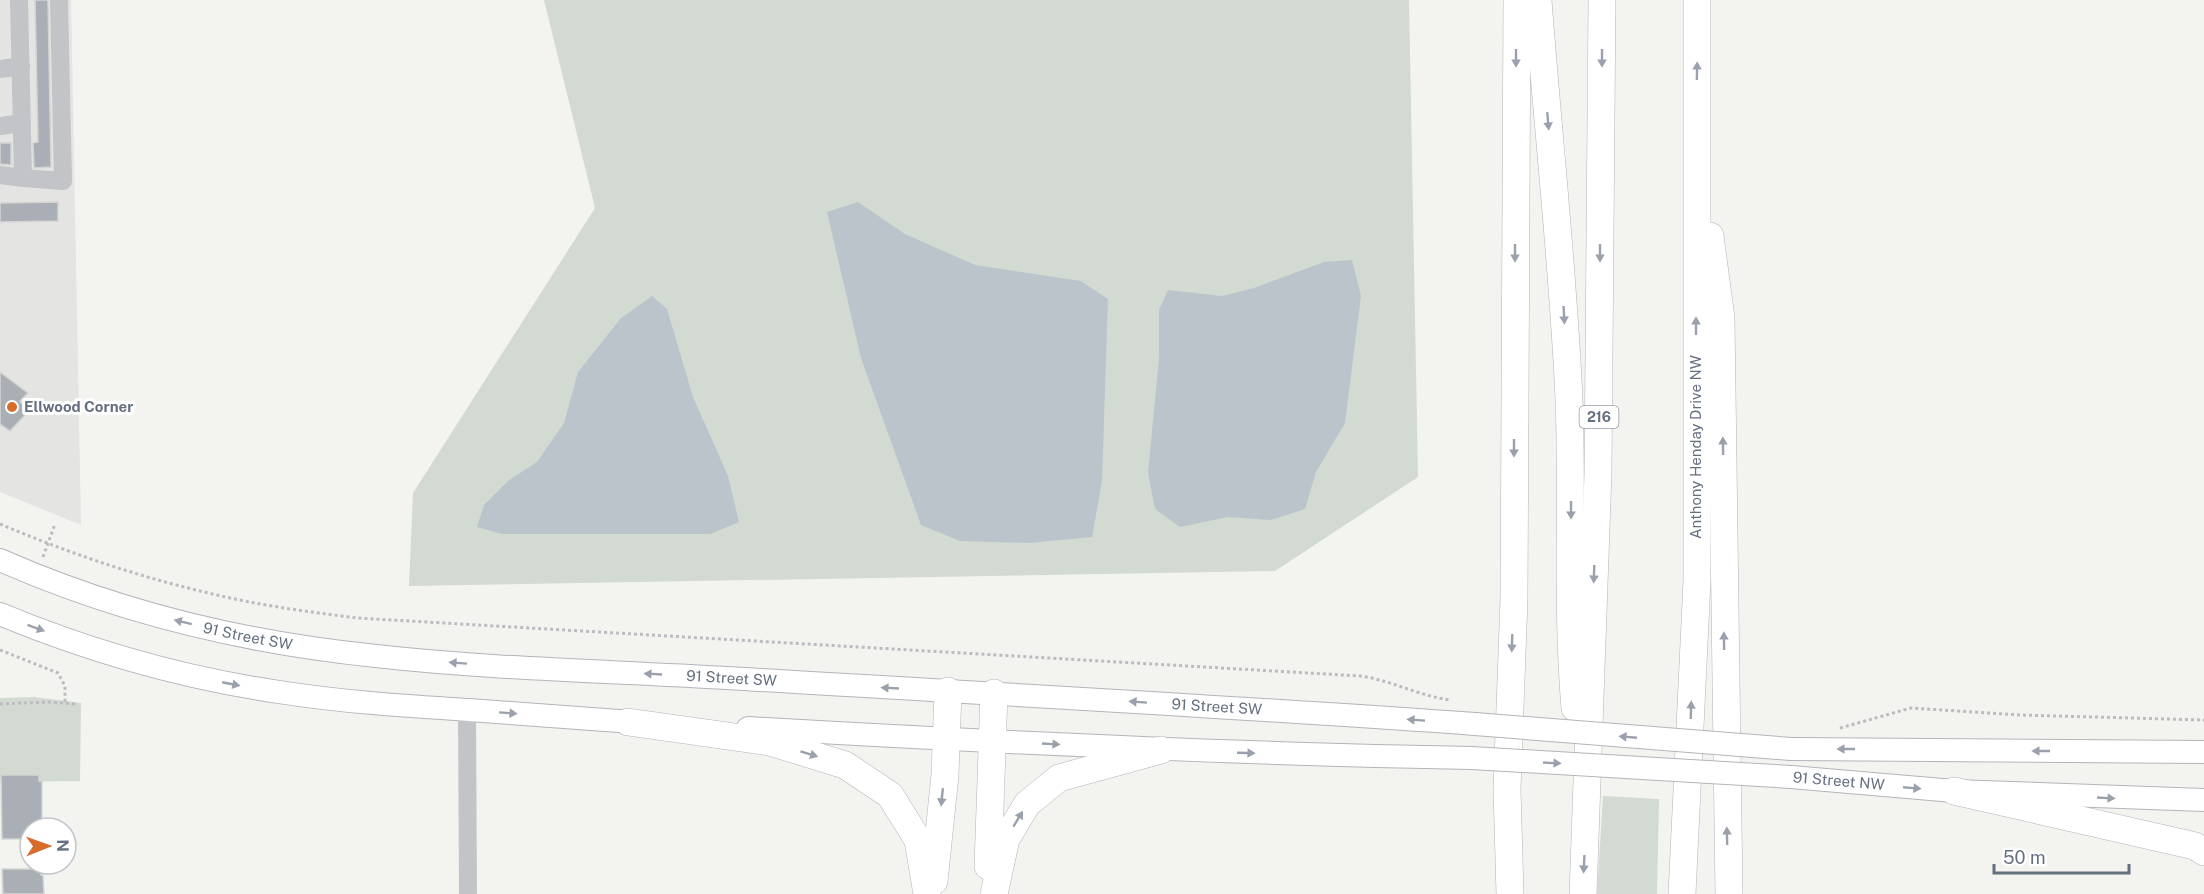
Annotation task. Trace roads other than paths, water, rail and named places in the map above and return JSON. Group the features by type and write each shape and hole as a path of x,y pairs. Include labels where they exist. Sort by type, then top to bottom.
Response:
{"highway":[{"path":"1509,894 1507,789 1514,587 1517,0"},
{"path":"1538,0 1569,399 1571,662 1586,834"},
{"name":"216","path":"1583,894 1598,472 1602,0"},
{"name":"Anthony Henday Drive NW","path":"1682,894 1697,581 1697,0"},
{"path":"1696,129 1721,318 1729,894"},
{"path":"933,894 947,739 948,691"},
{"path":"987,894 994,693"},
{"path":"628,722 770,742 845,765 890,795 918,840 927,894"},
{"path":"994,894 1006,839 1027,804 1059,778 1161,750"},
{"path":"1954,791 2196,846 2204,852"}],"main road":[{"name":"91 Street SW","path":"0,560 116,604 254,638 366,655 486,665 994,693 1475,724"},
{"path":"0,614 113,654 184,673 236,685 354,702 628,722 1161,750"},
{"name":"91 Street NW","path":"1475,724 1791,749 2204,752"},
{"name":"91 Street NW","path":"1161,750 1472,758 1791,777 1954,791 2204,800"}],"lane":[{"path":"20,0 23,178"},
{"path":"0,175 63,181 59,0"},
{"path":"0,69 21,66"},
{"path":"0,126 22,123"},
{"path":"467,710 468,894"}],"place":[{"name":"Ellwood Corner","path":"12,407"}]}
